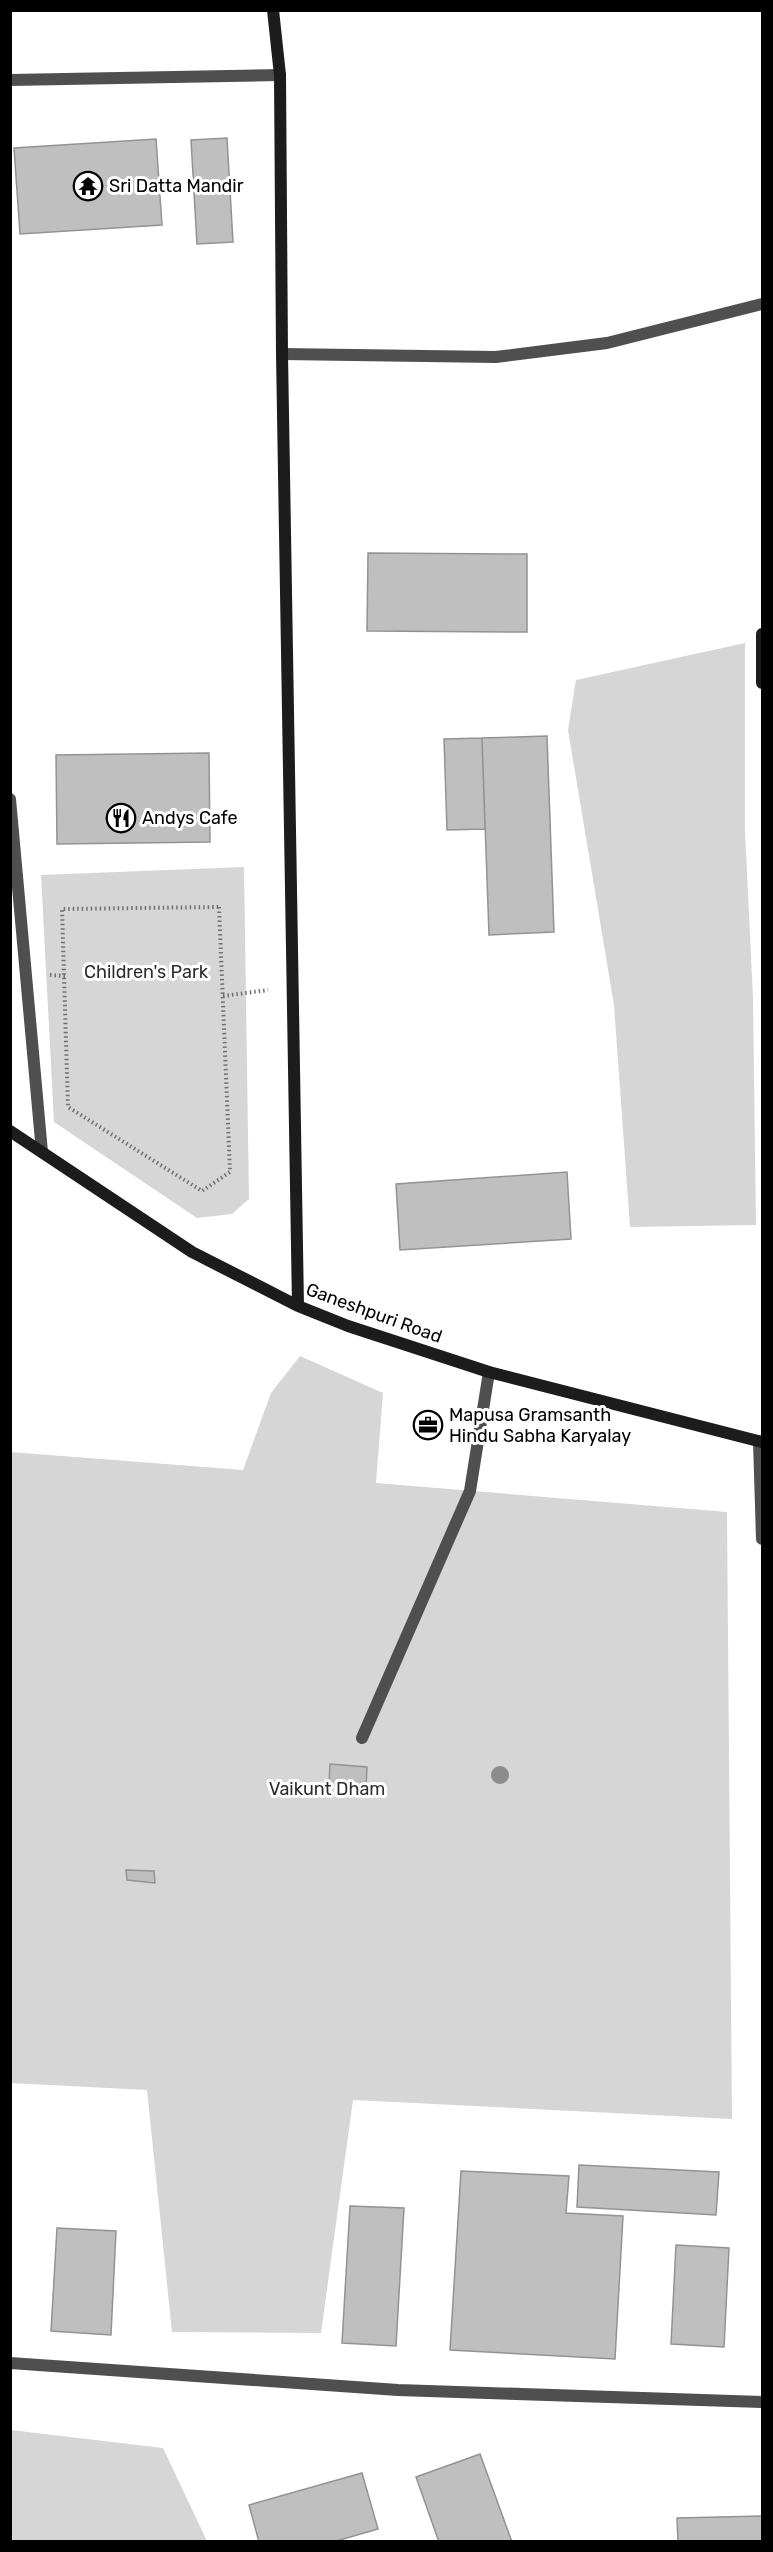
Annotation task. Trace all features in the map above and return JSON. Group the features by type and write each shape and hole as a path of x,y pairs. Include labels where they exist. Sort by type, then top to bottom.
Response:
{"street":[{"path":"273,10 280,75 282,354 298,1306"},
{"path":"10,80 280,75"},
{"path":"282,354 496,357 607,343 762,304"},
{"path":"762,634 762,683"},
{"path":"10,799 42,1152"},
{"name":"Ganeshpuri Road","path":"10,1131 192,1252 298,1306 348,1326 489,1372 761,1442"},
{"path":"362,1738 470,1491 489,1372"},
{"path":"761,1442 762,1539"},
{"path":"10,2363 398,2390 762,2402"}],"path":[{"path":"219,907 223,996 230,1172 202,1191 68,1107 62,909 219,907"},
{"path":"223,996 246,992"}],"green space":[{"path":"745,643 745,831 753,998 756,1225 630,1227 614,1005 568,730 576,680"},
{"name":"Children's Park","path":"244,867 249,1199 232,1214 197,1218 54,1122 41,875"},
{"name":"Vaikunt Dham","path":"300,1356 383,1393 376,1483 727,1512 732,2119 353,2100 321,2333 172,2332 147,2090 11,2083 10,1452 243,1470 271,1393"},
{"path":"11,2430 163,2448 207,2541 11,2541"}],"building":[{"path":"227,138 233,242 197,244 191,140"},
{"name":"Sri Datta Mandir","path":"156,139 162,225 20,234 14,148"},
{"path":"368,553 527,554 527,632 367,631"},
{"path":"547,736 554,932 489,935 482,738"},
{"path":"482,738 485,829 447,830 444,739"},
{"path":"209,753 210,842 57,844 56,755"},
{"path":"567,1172 571,1239 400,1250 396,1184"},
{"path":"330,1764 367,1767 366,1788 329,1785"},
{"path":"126,1870 154,1871 155,1883 127,1880"},
{"path":"579,2165 719,2172 716,2215 577,2207"},
{"path":"461,2171 569,2176 566,2213 623,2216 615,2359 450,2350"},
{"path":"350,2206 404,2208 396,2346 342,2343"},
{"path":"57,2228 116,2231 111,2335 51,2331"},
{"path":"676,2245 729,2248 724,2347 671,2344"},
{"path":"480,2454 512,2542 439,2542 416,2477"},
{"path":"362,2473 378,2529 333,2542 259,2542 249,2505"},
{"path":"762,2516 762,2542 678,2542 677,2518"}],"place":[{"name":"Sri Datta Mandir","path":"88,186"},
{"name":"Andys Cafe","path":"121,818"},
{"name":"Mapusa Gramsanth Hindu Sabha Karyalay","path":"428,1425"}]}
